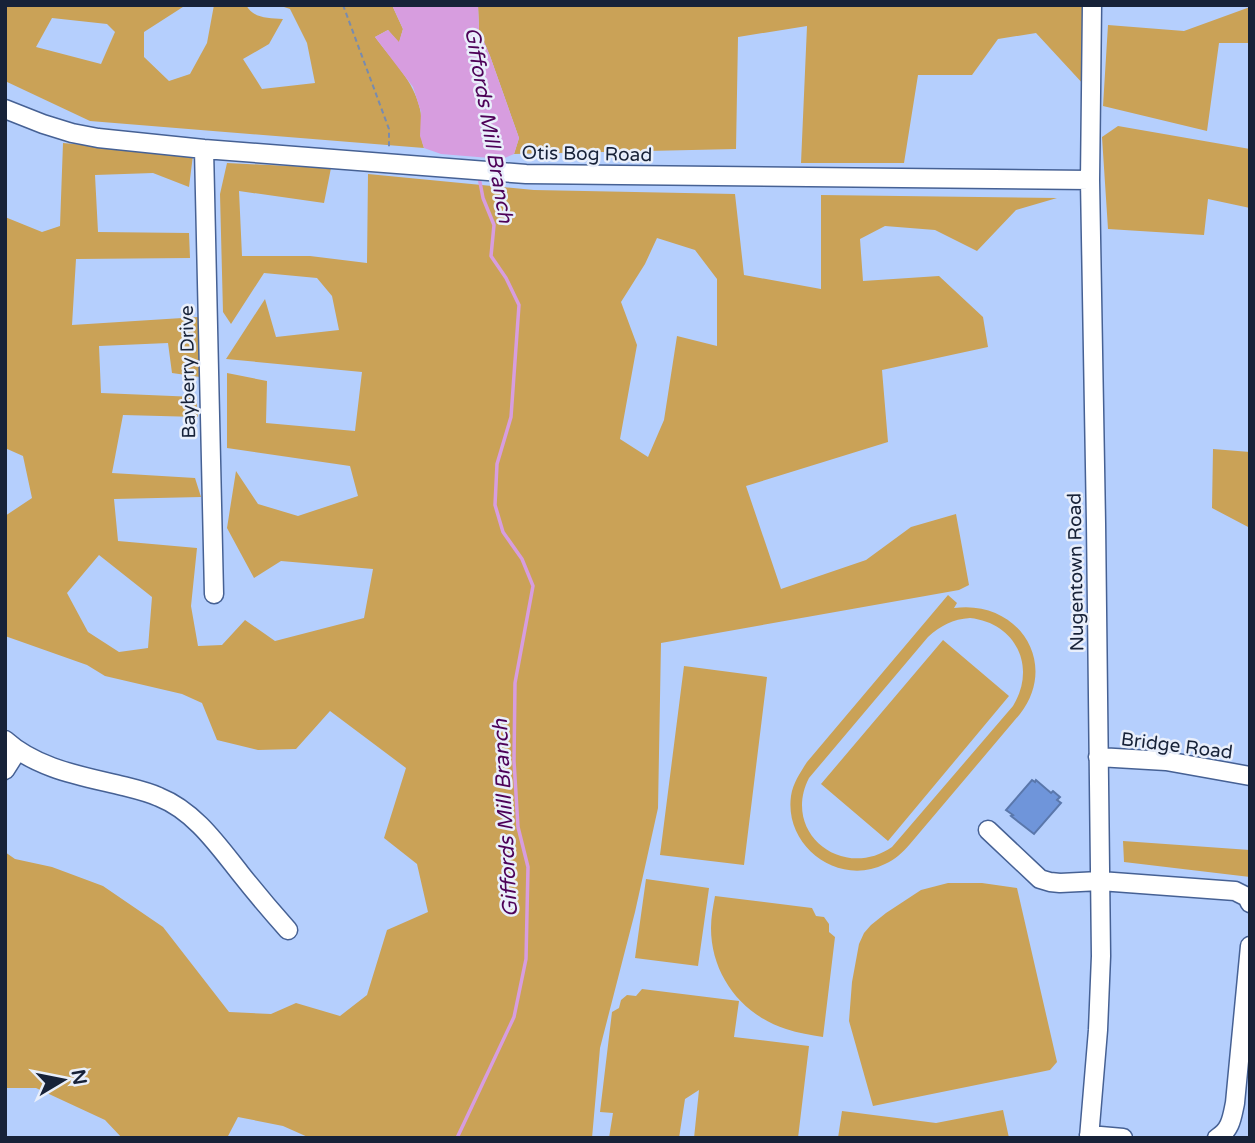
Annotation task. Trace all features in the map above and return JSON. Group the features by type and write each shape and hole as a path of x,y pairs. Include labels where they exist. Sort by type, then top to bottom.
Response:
{"street":[{"name":"Nugentown Road","path":"1089,1136 1101,956 1090,180 1091,5"},
{"name":"Otis Bog Road","path":"5,109 43,124 98,138 526,174 1090,180"},
{"name":"Bayberry Drive","path":"204,149 214,594"},
{"path":"5,770 11,746 35,760 67,772 160,797 185,812 209,833 288,930"},
{"name":"Bridge Road","path":"1098,757 1166,761 1250,776"},
{"path":"988,830 1040,879 1050,882 1100,881 1235,891 1247,897 1250,903"},
{"path":"1217,1138 1230,1127 1236,1103 1250,946"},
{"path":"1089,1136 1123,1138"}],"path":[{"path":"343,5 389,129 389,163"}],"shaded area":[{"path":"5,5 186,5 144,32 144,57 169,81 190,74 207,43 214,5 246,5 257,15 283,19 269,44 243,59 262,89 315,83 307,43 290,9 278,5 392,5 403,29 399,43 388,30 375,37 413,89 420,109 424,148 90,121 5,81","holes":["52,18 107,24 115,32 101,64 36,47"]},
{"path":"478,5 1084,5 1085,86 1036,33 998,39 972,75 918,75 904,163 801,163 807,26 738,37 736,149 514,154 519,138 479,30"},
{"path":"1250,7 1250,43 1219,43 1207,131 1103,106 1108,25 1184,31"},
{"path":"1118,126 1250,149 1250,208 1208,199 1204,235 1108,229 1102,137"},
{"path":"63,143 193,155 189,187 153,173 95,175 98,232 189,233 190,258 76,259 72,325 198,317 200,377 172,373 168,343 99,346 101,393 196,397 198,417 123,415 112,473 195,478 201,497 114,499 118,541 197,548 191,606 198,646 222,645 245,620 275,641 364,618 373,569 281,561 254,578 227,528 236,471 258,504 298,516 358,496 350,466 227,448 227,373 267,381 266,423 355,431 362,372 226,359 265,299 276,337 339,330 332,296 317,278 264,273 231,324 223,312 220,194 227,163 331,168 324,203 239,191 242,256 310,256 367,263 368,174 534,190 735,194 744,275 821,289 821,195 1057,198 1016,210 977,251 935,230 885,226 860,239 863,281 939,276 983,317 988,347 882,370 888,442 746,486 781,589 866,560 911,527 956,514 969,585 959,590 661,643 658,808 600,1048 592,1138 310,1138 283,1126 238,1117 227,1138 122,1138 105,1120 36,1088 5,1088 5,852 15,859 52,867 103,886 163,927 229,1012 271,1014 296,1003 340,1016 367,995 387,930 428,912 417,864 384,838 406,768 330,711 296,749 258,750 217,740 202,703 182,694 105,676 87,665 5,636 5,516 32,498 23,456 5,448 5,217 42,232 60,226","holes":["657,238 695,250 717,279 717,346 677,336 664,420 648,457 620,439 637,345 621,302 645,264","99,555 152,597 148,648 119,652 88,632 67,593"]},
{"path":"1213,449 1250,452 1250,528 1212,508"},
{"path":"948,595 957,603 954,608 977,608 997,613 1013,624 1026,638 1033,655 1035,674 1031,694 1020,714 910,844 889,862 867,870 850,870 833,866 818,858 806,846 796,831 791,815 791,796 795,782 807,762","holes":["970,618 1000,628 1018,649 1023,676 1013,706 892,847 873,856 854,858 837,855 822,846 810,833 803,817 803,798 809,778 928,637 942,626 958,620"]},
{"path":"943,640 1009,696 888,841 821,784"},
{"path":"684,666 767,677 744,865 660,855"},
{"path":"1123,841 1250,850 1250,877 1124,862"},
{"path":"646,879 709,888 698,966 635,958"},
{"path":"948,883 982,883 1017,888 1057,1062 1050,1070 873,1106 849,1021 859,944 864,933 886,913 921,890"},
{"path":"715,896 812,908 816,916 824,917 829,924 829,932 835,937 823,1037 770,1023 756,1014 732,991 723,977 712,945 711,924"},
{"path":"642,989 739,1001 734,1037 809,1046 798,1138 694,1138 699,1090 685,1099 679,1138 609,1138 613,1113 600,1112 612,1012 619,1008 621,1000 627,995 636,996"},
{"path":"1003,1110 1009,1138 838,1138 842,1111 936,1123"}],"water":[{"path":"392,5 478,5 479,30 519,138 514,154 502,159 441,154 424,148 420,136 421,112 413,87 375,37 388,30 399,42 403,29"}],"building":[{"path":"1032,780 1036,780 1051,793 1053,791 1060,797 1057,800 1061,803 1034,834 1006,810"}],"waterway":[{"name":"Giffords Mill Branch","path":"457,1138 514,1017 526,959 528,867 518,827 514,761 515,683 533,586 522,559 503,532 495,505 497,464 511,417 519,305 506,278 491,256 494,225 483,198 479,177"}]}
